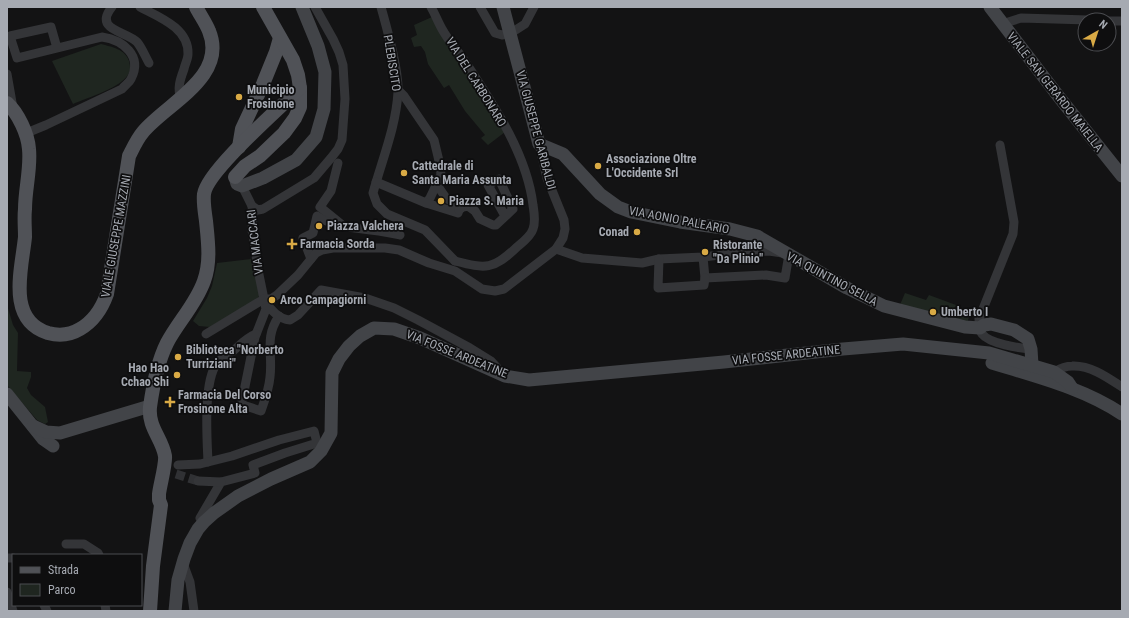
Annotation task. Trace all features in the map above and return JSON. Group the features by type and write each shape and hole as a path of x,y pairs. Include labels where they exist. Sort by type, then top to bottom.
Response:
{"main road":[{"name":"VIALE GIUSEPPE MAZZINI","path":"10,106 21,123 29,148 25,209 25,236 19,283 20,302 25,314 32,324 42,331 65,335 87,325 103,306 107,294 129,156 144,131 196,85 211,59 212,44 210,31 196,7"},
{"path":"238,182 245,166 260,156 288,128 300,108 300,88 298,75 293,60 262,7"},
{"path":"238,182 263,178 296,160 316,137 324,108 325,72 318,46 302,7"},
{"name":"VIA GIUSEPPE GARIBALDI","path":"503,7 539,144"},
{"name":"VIALE SAN GERARDO MAIELLA","path":"990,7 1122,176"},
{"path":"239,146 242,129 263,84 280,38"},
{"path":"150,611 153,566 161,505 159,494 165,457 151,421 150,406 162,354 167,343 198,295 207,273 209,249 204,200 206,187 211,177 239,146 300,88"},
{"name":"VIA AONIO PALEARIO","path":"539,144 563,154 600,194 618,207 644,216 730,229 757,236 789,254"},
{"name":"VIA QUINTINO SELLA","path":"789,254 847,288 884,306 965,327 980,328 984,325 991,324 1014,330 1028,339 1031,349 1032,365"},
{"name":"VIA FOSSE ARDEATINE","path":"175,611 178,580 190,543 198,529 214,512 238,496 271,479 310,462 321,451 331,434 332,373 338,359 360,336 374,328 394,329 420,338 505,376 529,380 903,344 989,353 1054,372"},
{"path":"943,348 1072,388 1105,402 1122,414"},
{"path":"1054,372 1068,382 1072,388"},
{"path":"7,394 43,438 53,446"},
{"path":"33,426 46,432 60,433 150,406"}],"street":[{"path":"112,7 109,10 107,18 110,28 127,35 136,41 144,52 149,63"},
{"path":"140,7 175,27 182,34 187,43 188,55 178,86 181,99"},
{"path":"252,206 258,210 263,209 314,178 338,149 342,140 345,99 343,65 315,7"},
{"name":"PLEBISCITO","path":"381,7 392,54 398,90 392,130 373,193 374,198 381,209 387,214 398,220 425,230 455,266"},
{"name":"VIA DEL CARBONARO","path":"431,7 442,29 499,114 506,128 525,171 534,217 534,228 531,234 507,257 498,263 481,267 455,266"},
{"path":"480,7 495,33 502,35 511,33 525,24 534,7"},
{"path":"1002,24 1021,18 1077,20"},
{"path":"24,134 122,89 130,80 134,66 132,55 124,45 113,39 102,37 17,58 10,36 51,27 57,48"},
{"path":"7,74 10,106"},
{"path":"398,90 404,96 434,140 441,175 426,203"},
{"name":"VIA GIUSEPPE GARIBALDI","path":"455,266 482,289 500,290 516,280 556,249 563,238 565,229 564,220 547,178 539,144"},
{"path":"980,328 979,319 1013,234 1014,222 1000,145"},
{"path":"338,163 330,191 320,208 343,226"},
{"name":"VIA MACCARI","path":"238,182 252,206 252,230 257,266 264,299"},
{"path":"376,182 426,203 458,213 463,207 468,206 480,218 493,225 505,216"},
{"path":"437,185 446,198 460,207 459,210"},
{"path":"312,259 303,238 313,233 317,216 322,220 336,225 400,235"},
{"path":"206,334 264,299 271,299 277,295 298,275 316,253 333,248 385,248 399,250 429,263 455,266"},
{"name":"VIA QUINTINO SELLA","path":"556,249 582,258 642,263 659,259 703,257 745,252 769,251 789,254"},
{"path":"705,278 766,275 785,278 789,254"},
{"path":"659,259 658,288 704,285 705,278 703,257"},
{"path":"264,299 268,307 279,316 290,320 298,315 321,290 365,298 400,311 445,334 491,361 505,376"},
{"path":"264,299 266,309 256,334 241,406 246,406 261,411 267,393 270,376 270,336 275,321 279,316"},
{"path":"208,462 207,422 210,380 217,364 222,358 232,352 248,337 256,334"},
{"path":"1054,372 1070,366 1079,366 1100,373 1122,387"},
{"path":"178,465 195,465 208,462 232,456 278,440 314,431 317,443 285,452 253,465 255,473 221,482 198,481"},
{"path":"204,522 200,518 221,482"},
{"path":"66,544 84,544 98,554"},
{"path":"183,563 190,582 194,611"},
{"path":"7,592 12,606"}],"green space":[{"path":"432,17 472,77 505,132 488,145 481,138 485,135 465,111 449,85 444,88 428,64 425,52 421,46 414,47 411,38 417,35 414,25"},
{"path":"101,44 121,51 129,61 130,72 120,83 73,104 52,61"},
{"path":"251,259 260,295 255,301 210,327 199,326 193,321 207,298 212,286 217,263"},
{"path":"905,293 926,300 929,295 956,305 954,311 969,317 967,324 897,312"},
{"path":"7,305 13,325 18,333 17,371 31,372 31,377 27,388 31,395 45,407 48,422 45,424 37,420 7,385"}],"tunnel":[{"path":"176,474 198,481"}],"place":[{"name":"Municipio Frosinone","path":"239,97"},
{"name":"Associazione Oltre L'Occidente Srl","path":"598,166"},
{"name":"Cattedrale di Santa Maria Assunta","path":"404,173"},
{"name":"Piazza S. Maria","path":"441,201"},
{"name":"Piazza Valchera","path":"319,226"},
{"name":"Conad","path":"637,232"},
{"name":"Farmacia Sorda","path":"292,244"},
{"name":"Ristorante \"Da Plinio\"","path":"705,252"},
{"name":"Arco Campagiorni","path":"272,300"},
{"name":"Umberto I","path":"933,312"},
{"name":"Biblioteca \"Norberto Turriziani\"","path":"178,357"},
{"name":"Hao Hao Cchao Shi","path":"177,375"},
{"name":"Farmacia Del Corso Frosinone Alta","path":"170,402"}]}
